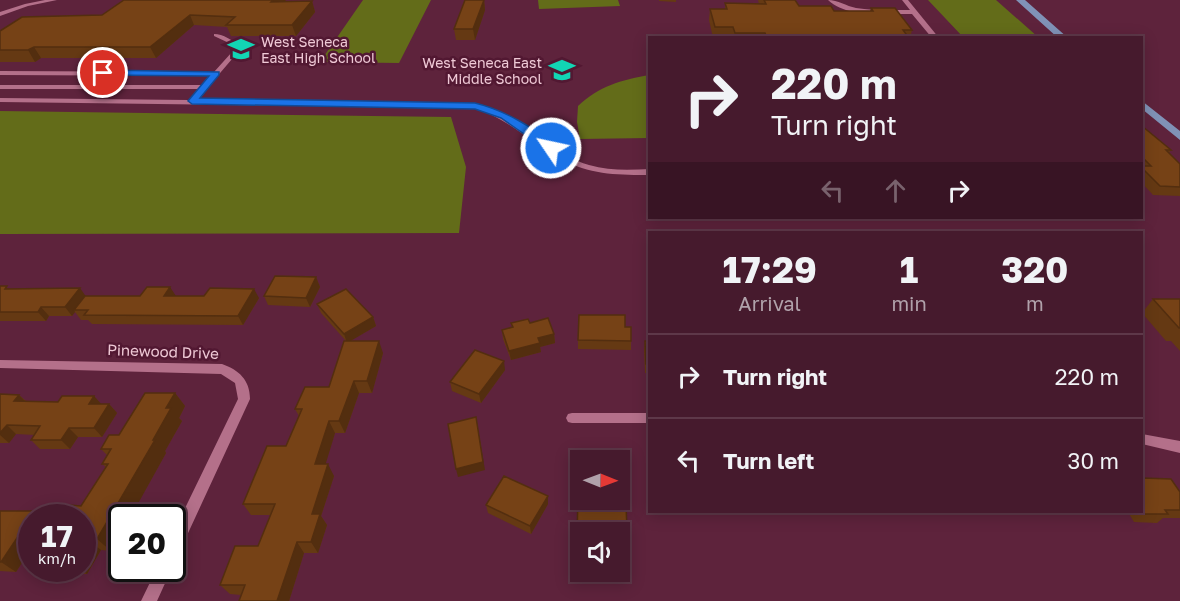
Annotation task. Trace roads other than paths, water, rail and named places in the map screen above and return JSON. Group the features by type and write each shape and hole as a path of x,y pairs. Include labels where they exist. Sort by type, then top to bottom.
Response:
{"main road":[{"path":"1020,0 1062,36"},
{"path":"1143,105 1180,137"}],"street":[{"path":"0,14 27,5 54,0"},
{"path":"831,0 833,3 851,9 914,12"},
{"path":"905,0 934,36"},
{"path":"192,101 236,52 236,47 231,42 216,35"},
{"path":"0,73 216,74"},
{"path":"40,87 57,73"},
{"path":"0,87 204,87"},
{"path":"0,100 475,106 504,116 567,158 584,166 605,171 648,172"},
{"name":"Pinewood Drive","path":"0,364 222,369 233,373 241,380 245,389 244,399 186,522"},
{"path":"572,418 648,418"},
{"path":"1143,439 1180,447"},
{"path":"149,601 158,582"}],"place":[{"name":"West Seneca East High School","path":"241,49"},
{"name":"West Seneca East Middle School","path":"562,70"}]}
